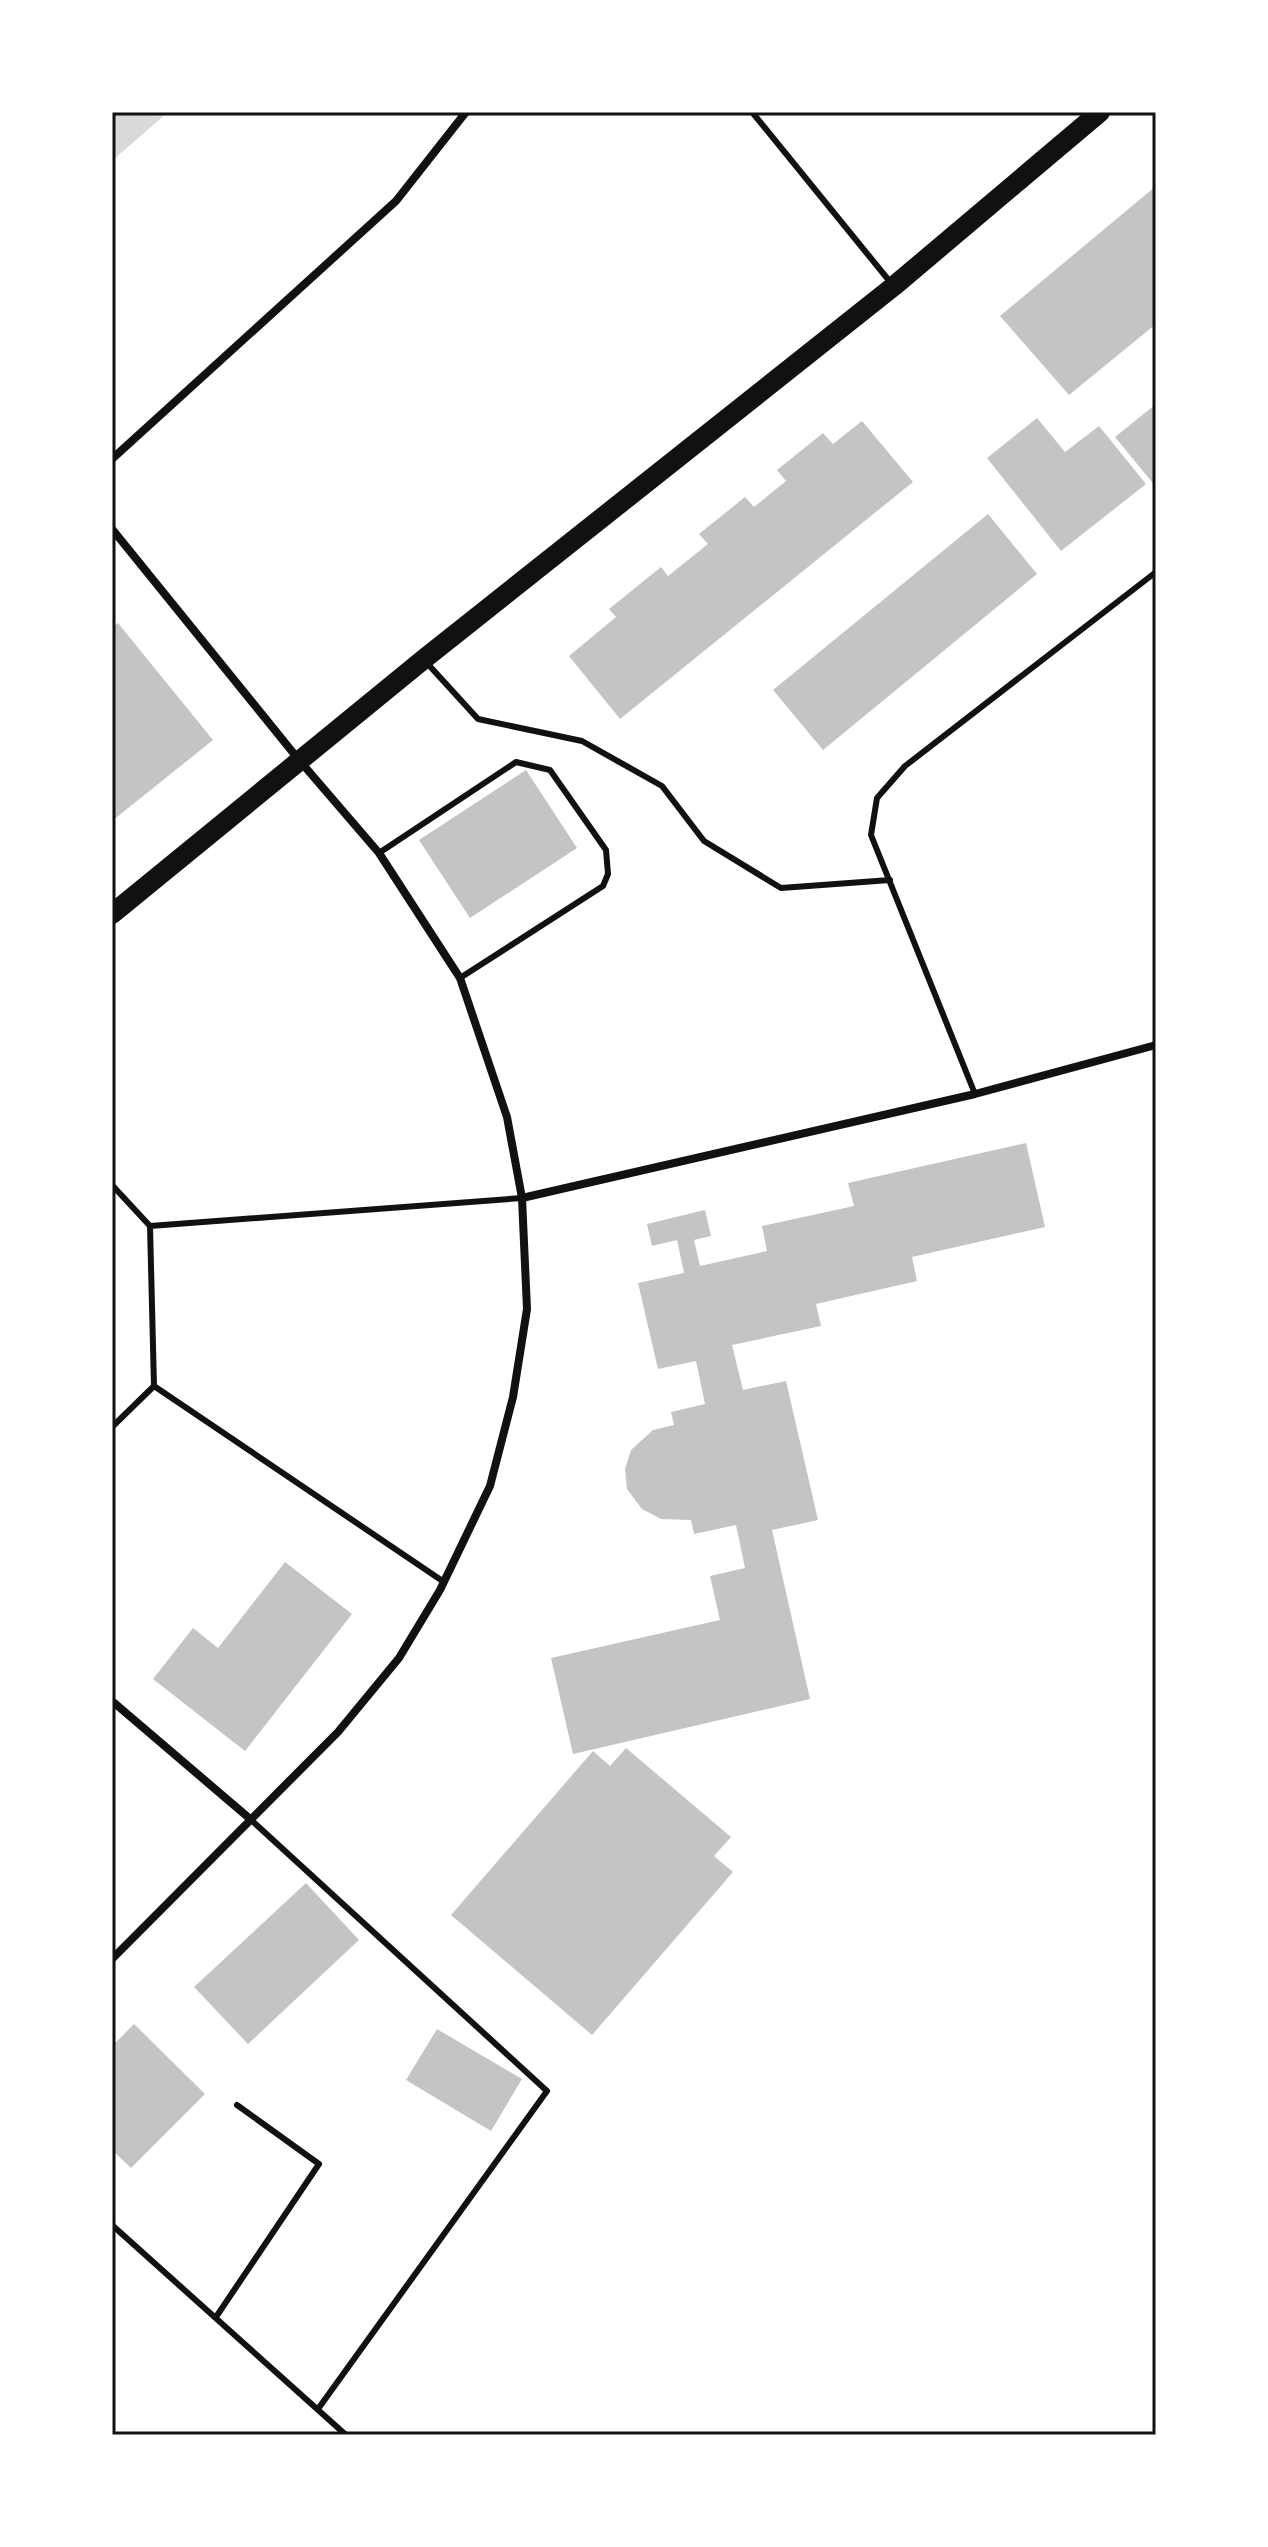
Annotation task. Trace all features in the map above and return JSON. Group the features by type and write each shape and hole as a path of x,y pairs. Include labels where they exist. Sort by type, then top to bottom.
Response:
{"main road":[{"path":"112,914 424,659 894,286 1100,112"}],"street":[{"path":"112,459 396,201 466,112"},
{"path":"112,529 299,760 379,853 460,978 507,1117 522,1198 527,1309 513,1397 490,1486 444,1582 399,1658 346,1721 112,1959"},
{"path":"522,1198 975,1094 1156,1045"},
{"path":"112,1701 249,1818"}],"lane":[{"path":"752,112 894,286"},
{"path":"975,1094 871,835 877,798 905,766 1156,572"},
{"path":"424,659 478,719 582,741 662,786 704,841 781,888 890,880"},
{"path":"379,853 516,762 550,770 606,850 608,874 603,886 460,978"},
{"path":"112,1185 150,1226 154,1386 112,1427"},
{"path":"150,1226 522,1198"},
{"path":"154,1386 444,1582"},
{"path":"249,1818 547,2091 318,2409"},
{"path":"216,2317 319,2164 237,2105"},
{"path":"112,2225 346,2435"}],"shaded area":[{"path":"112,112 168,112 112,161"}],"building":[{"path":"1156,186 1156,324 1069,395 1000,316"},
{"path":"1156,404 1156,487 1115,437"},
{"path":"1037,418 1065,452 1099,426 1146,484 1061,551 987,458"},
{"path":"862,421 913,482 620,719 569,656 616,617 609,609 661,567 668,576 708,544 699,534 745,497 754,507 786,481 777,470 823,433 833,444"},
{"path":"988,514 1037,574 823,750 773,690"},
{"path":"118,623 213,740 112,821 112,627"},
{"path":"526,770 577,848 470,918 419,840"},
{"path":"1026,1143 1045,1227 912,1257 917,1281 816,1304 821,1326 732,1345 743,1390 786,1381 818,1520 772,1530 810,1699 573,1754 551,1658 720,1620 710,1576 745,1568 736,1525 694,1534 691,1520 661,1519 642,1509 627,1489 625,1469 631,1450 653,1430 674,1425 671,1412 705,1404 696,1361 658,1369 638,1283 684,1273 677,1240 652,1246 647,1224 705,1210 711,1236 694,1240 700,1266 767,1251 762,1226 854,1206 848,1183"},
{"path":"285,1562 352,1614 245,1751 153,1679 193,1628 218,1648"},
{"path":"626,1748 731,1837 714,1856 733,1872 592,2035 451,1915 593,1751 610,1766"},
{"path":"306,1883 359,1940 248,2044 194,1987"},
{"path":"134,2024 205,2094 131,2168 112,2150 112,2046"},
{"path":"437,2029 522,2079 491,2131 406,2080"}]}
